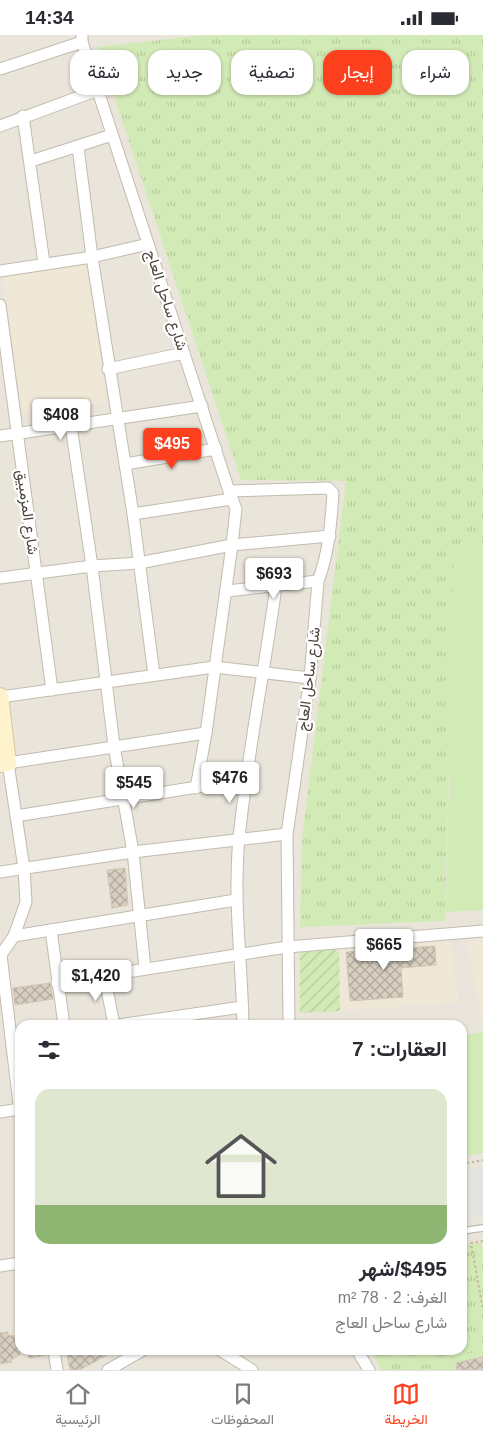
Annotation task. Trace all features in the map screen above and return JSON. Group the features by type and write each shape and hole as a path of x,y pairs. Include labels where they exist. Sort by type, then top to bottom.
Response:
{"street":[{"path":"0,69 82,38"},
{"name":"شارع ساحل العاج","path":"82,38 86,50"},
{"path":"0,126 84,95"},
{"name":"شارع ساحل العاج","path":"100,95 230,495 328,488 333,493 330,536 324,567 318,581 310,678 287,834 286,947 289,1020"},
{"path":"23,116 31,161 44,263"},
{"path":"31,161 112,135"},
{"path":"78,147 108,369 119,420 154,675"},
{"path":"0,271 92,257 148,244"},
{"name":"شارع المزمبيق","path":"0,305 52,690"},
{"path":"108,369 184,353"},
{"path":"0,436 119,420 202,406"},
{"path":"71,426 92,566 114,746 133,852 144,968"},
{"path":"125,464 216,449"},
{"path":"132,514 230,495 236,509 227,591 196,787"},
{"path":"0,578 92,566 139,563 232,545 330,536"},
{"path":"227,591 318,581"},
{"path":"243,1020 241,954 236,900 239,840 265,672 276,586"},
{"path":"15,1072 0,956 14,936 26,903 24,868 16,816 4,764 0,697 214,667 310,678"},
{"path":"4,764 206,733"},
{"path":"16,816 247,779"},
{"path":"0,872 133,852 287,834"},
{"path":"14,936 236,900"},
{"path":"51,930 63,1020"},
{"path":"57,983 104,974 286,947 483,931"},
{"path":"104,974 113,1020"},
{"path":"193,1020 242,1007"},
{"path":"0,1111 15,1110"},
{"path":"0,1266 15,1264"},
{"path":"55,1355 57,1370"},
{"path":"108,1370 134,1355"},
{"path":"228,1355 252,1370"},
{"path":"360,1355 369,1370"}],"lane":[{"path":"467,1230 483,1227"}],"path":[{"path":"467,1163 483,1160"},
{"path":"483,1241 471,1243 483,1310"}],"shaded area":[{"path":"0,35 483,35 483,1370 0,1370"},
{"path":"87,265 106,402 23,414 3,276"},
{"path":"483,940 483,1023 467,941"},
{"path":"450,941 459,1002 340,1011 339,952 342,950"},
{"path":"483,1167 483,1216 467,1219 467,1170"}],"green space":[{"path":"204,35 483,35 483,550 454,551 445,921 300,927 302,839 346,481 241,480 114,95 138,95 138,50 99,50 98,47"},
{"path":"483,550 483,910 446,912 454,551"},
{"path":"335,948 336,952 339,952 340,1011 300,1013 300,950"},
{"path":"483,1032 483,1153 467,1156 467,1035"},
{"path":"481,1243 483,1252 483,1370 382,1370 373,1355 467,1355 467,1245"},
{"path":"483,1351 483,1370 443,1370 441,1359"}],"building":[{"path":"125,868 128,905 112,908 107,870"},
{"path":"435,946 436,965 401,968 403,997 350,1001 346,952"},
{"path":"50,983 53,999 15,1005 13,988"},
{"path":"8,1332 8,1335 15,1336 15,1355 20,1355 11,1360 12,1362 0,1364 0,1333"},
{"path":"28,1355 47,1355 29,1358"},
{"path":"67,1355 107,1355 80,1370 70,1370"},
{"path":"483,1357 483,1370 457,1370 456,1363"}]}
